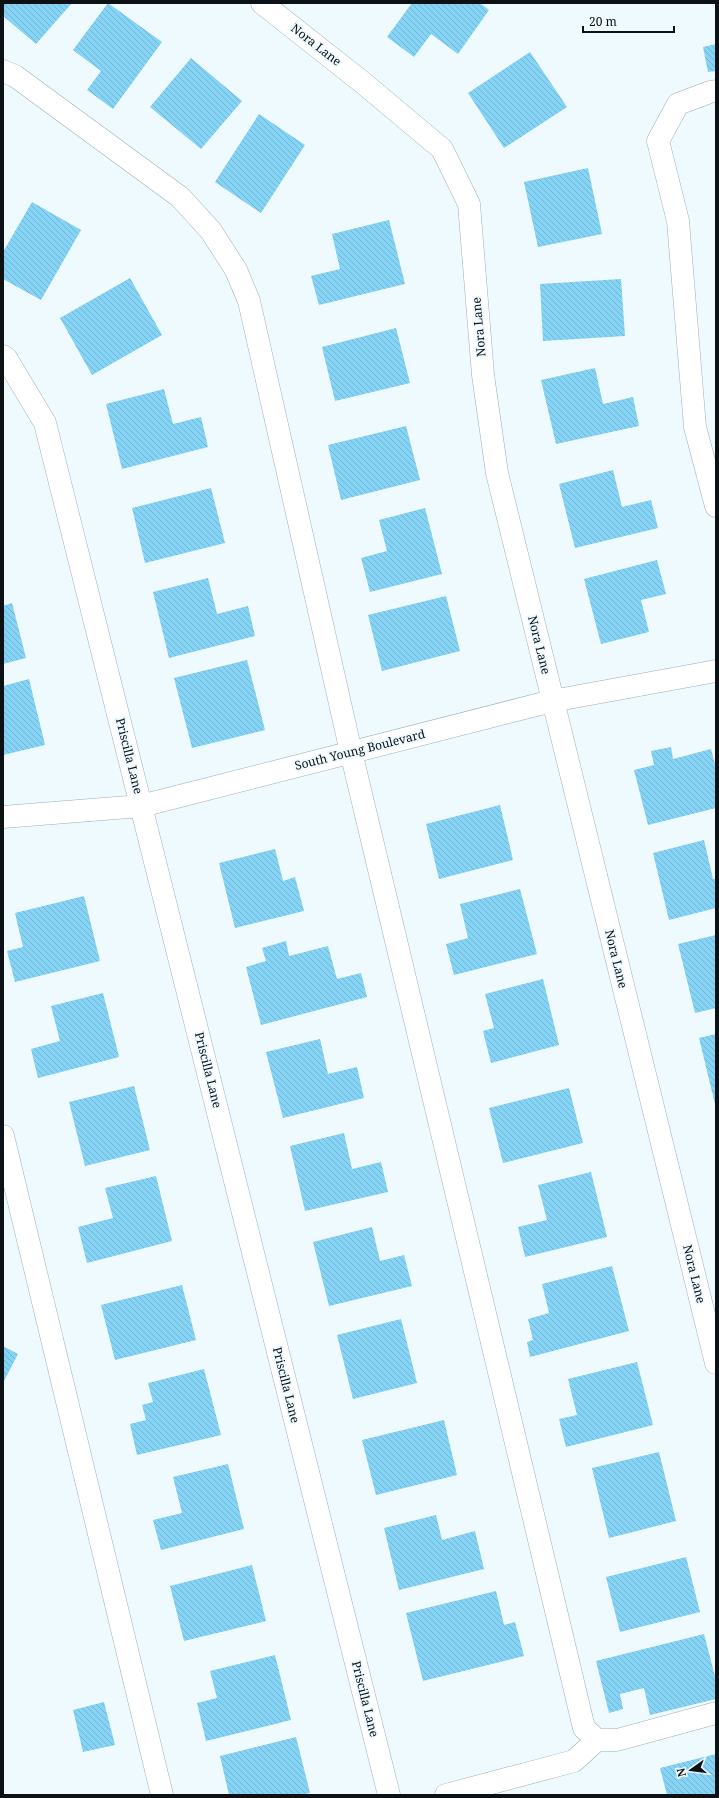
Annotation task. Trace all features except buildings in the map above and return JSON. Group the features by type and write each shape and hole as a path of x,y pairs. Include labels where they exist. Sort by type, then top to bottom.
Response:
{"street":[{"name":"Nora Lane","path":"262,3 362,82 442,149 469,204 483,374 497,473 716,1363"},
{"path":"3,71 15,76 180,197 211,232 236,270 248,301 350,752 584,1728 597,1740"},
{"path":"716,91 678,104 658,141 678,221 695,427 716,506"},
{"name":"Priscilla Lane","path":"3,356 6,358 45,423 389,1795"},
{"name":"South Young Boulevard","path":"3,817 141,806 552,701 716,671"},
{"path":"3,1136 162,1795"},
{"path":"446,1795 574,1761 597,1740 617,1740 716,1713"}]}
